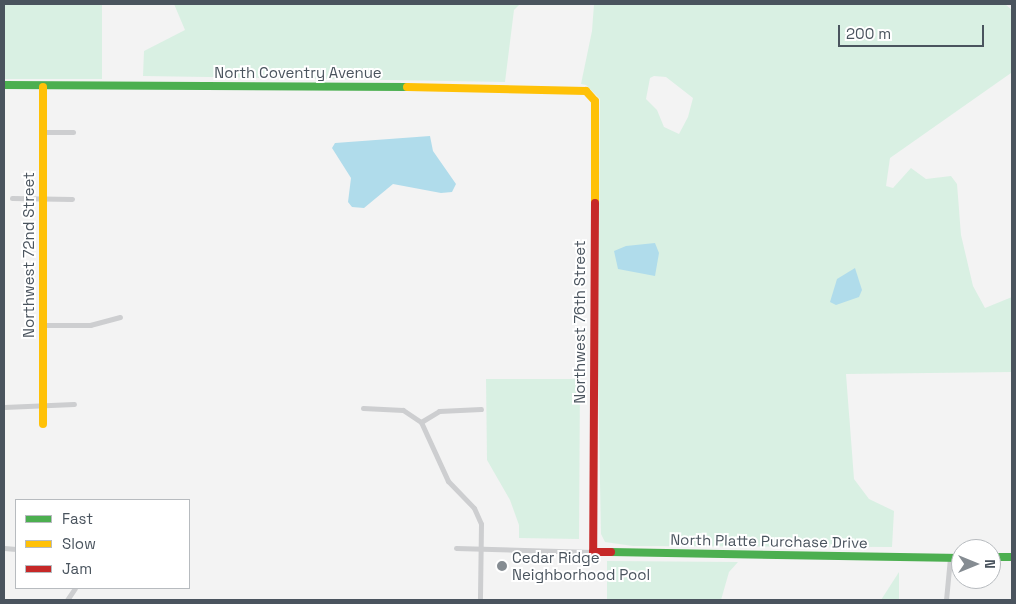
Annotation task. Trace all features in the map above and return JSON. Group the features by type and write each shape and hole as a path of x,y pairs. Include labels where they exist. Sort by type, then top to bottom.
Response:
{"street":[{"name":"North Coventry Avenue","path":"4,86 516,88 580,90 591,94"},
{"name":"Northwest 72nd Street","path":"43,87 43,424"},
{"name":"Northwest 76th Street","path":"591,94 595,101 592,552"},
{"path":"42,132 72,132"},
{"path":"12,198 72,199"},
{"path":"43,325 90,325 120,318"},
{"path":"4,407 74,404"},
{"path":"363,408 403,410 420,422 448,481 474,508 481,524 480,600"},
{"path":"420,422 439,411 481,409"},
{"name":"North Platte Purchase Drive","path":"456,548 950,558"},
{"path":"946,600 950,558"},
{"path":"67,600 74,589"}],"green space":[{"path":"4,4 102,4 102,79 4,79"},
{"path":"174,4 520,4 514,10 505,82 143,76 144,51 185,30"},
{"path":"594,4 1005,4 1012,10 1011,73 890,158 886,186 893,188 911,168 926,179 951,176 957,184 961,235 973,286 985,308 1012,297 1012,372 846,374 854,479 869,499 894,511 892,547 633,546 605,542 601,534 598,376 600,99 586,85 581,84 592,31","holes":["654,76 666,77 693,98 688,117 679,134 664,127 657,110 646,99 650,78"]},
{"path":"486,379 580,379 579,539 519,538 519,525 510,500 487,460"},
{"path":"607,561 738,562 729,572 721,600 607,600"},
{"path":"899,572 899,600 881,600"}],"water":[{"path":"430,136 433,151 456,184 452,192 441,193 393,184 364,208 352,207 348,202 351,178 332,148 335,143"},
{"path":"655,243 659,253 655,276 618,269 614,251 626,246"},
{"path":"855,268 862,290 859,297 836,305 830,302 837,279"}],"traffic: fast":[{"path":"4,85 407,87"},
{"path":"611,552 951,558"},
{"path":"1001,557 1012,557"}],"traffic: slow":[{"path":"43,87 43,424"},
{"path":"407,87 586,91 595,101 595,203"}],"traffic: jam":[{"path":"595,203 593,552 611,552"}],"place":[{"name":"Cedar Ridge Neighborhood Pool","path":"502,566"}]}
